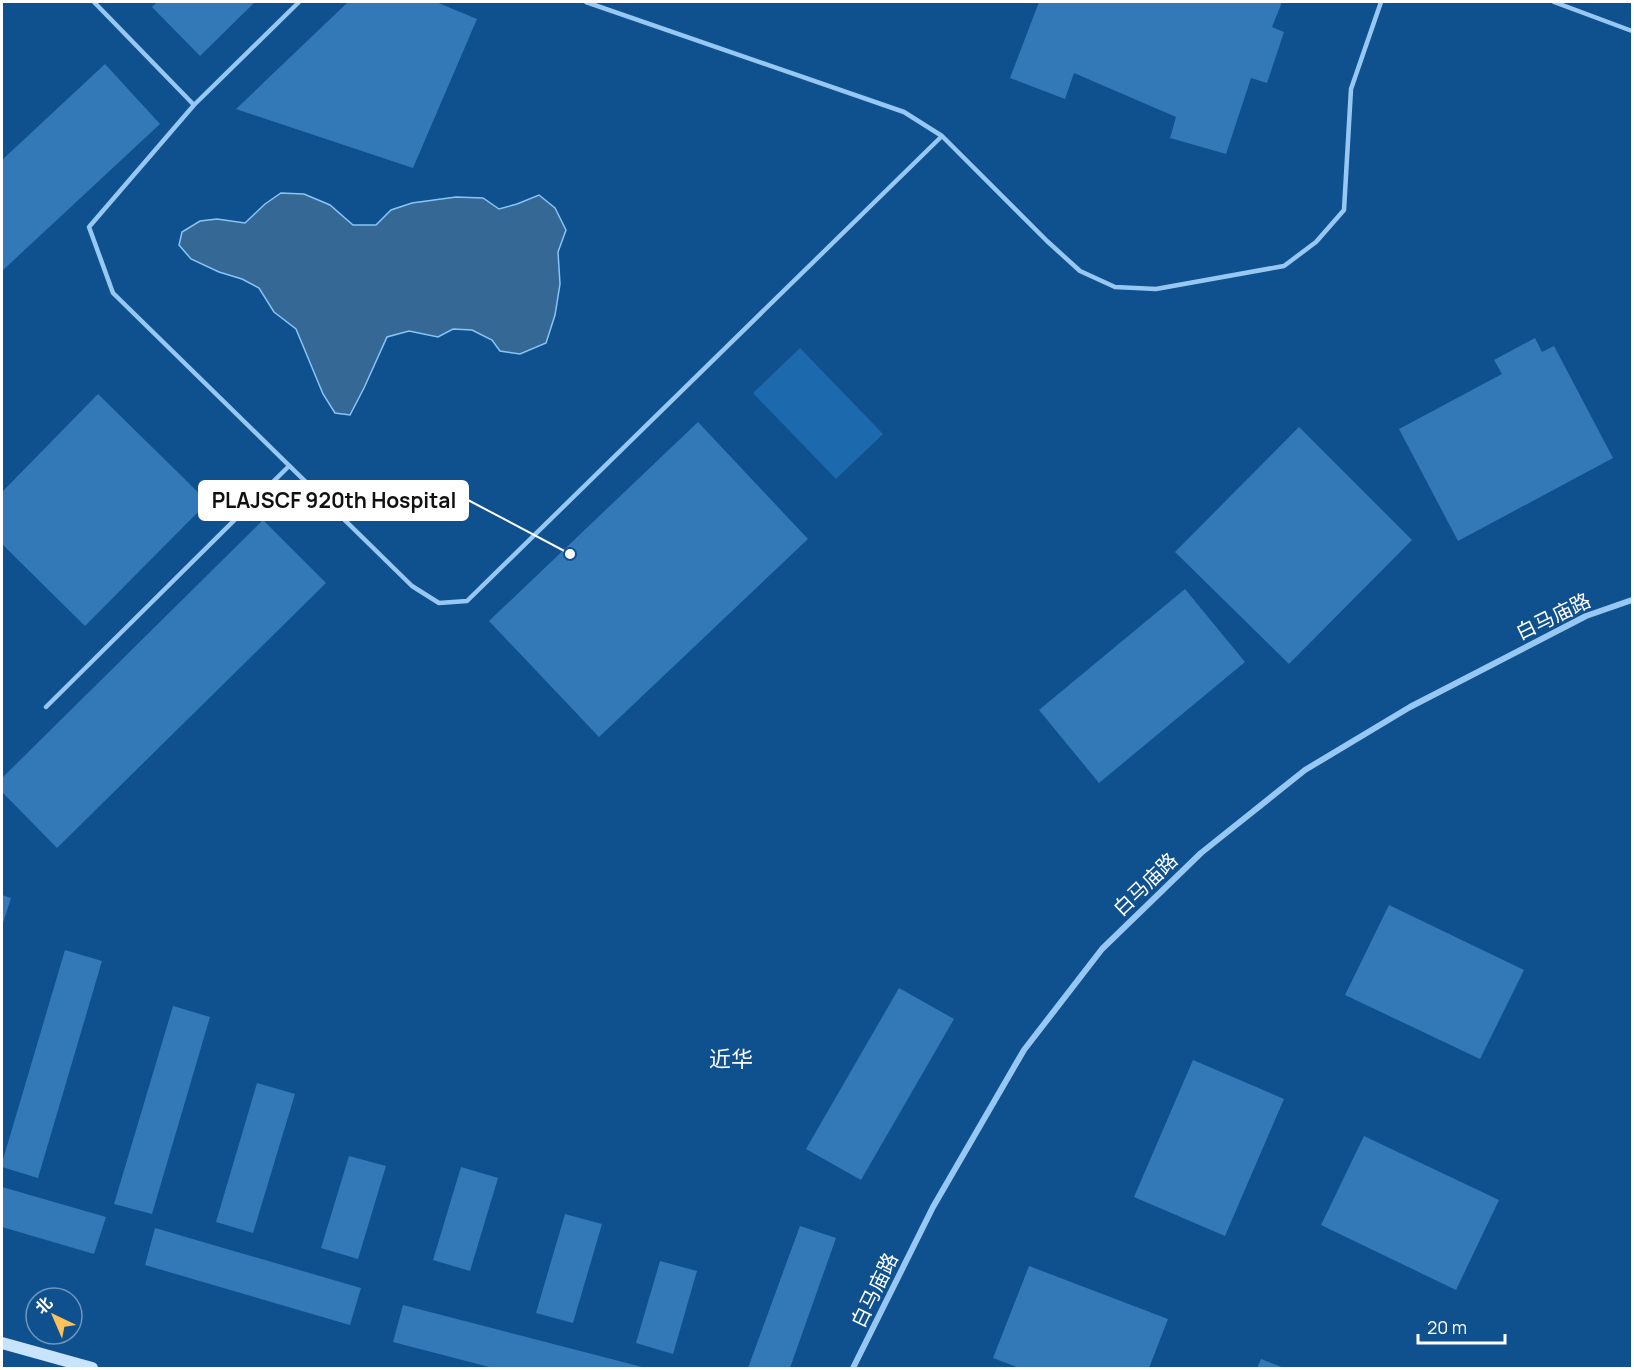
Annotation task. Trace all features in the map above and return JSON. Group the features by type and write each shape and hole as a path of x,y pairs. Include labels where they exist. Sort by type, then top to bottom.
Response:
{"main road":[{"path":"2,1343 92,1368"}],"street":[{"name":"白马庙路","path":"854,1368 933,1207 1024,1050 1102,949 1201,853 1305,770 1410,706 1586,616 1632,600"}],"lane":[{"path":"94,2 194,105"},
{"path":"299,2 194,105 89,227 113,293 412,586 439,603 467,601 942,136"},
{"path":"586,2 904,112 942,136 1080,271 1114,286 1156,289 1284,266 1316,242 1344,210 1351,89 1381,2"},
{"path":"1554,2 1632,31"},
{"path":"46,707 289,466"}],"shaded area":[{"path":"281,193 304,194 330,205 353,225 376,225 391,210 412,203 456,197 483,198 499,209 539,195 555,208 566,230 558,252 560,284 555,315 546,343 520,354 500,351 492,340 472,330 453,329 438,337 409,331 387,337 350,415 335,413 323,394 296,329 274,312 259,288 191,259 179,245 182,232 200,221 217,219 245,223"},
{"path":"800,348 883,434 836,479 753,393"}],"building":[{"path":"157,2 255,2 200,56 152,7"},
{"path":"348,2 436,2 477,19 413,168 236,109"},
{"path":"1039,2 1282,2 1272,27 1284,32 1267,83 1251,78 1226,154 1170,138 1176,117 1074,73 1065,99 1010,78"},
{"path":"105,64 160,124 2,271 2,160"},
{"path":"1535,338 1542,352 1554,346 1613,458 1458,541 1399,429 1502,374 1494,360"},
{"path":"98,394 208,502 85,626 2,544 2,492"},
{"path":"698,422 808,539 599,737 489,621"},
{"path":"1299,427 1412,540 1289,664 1175,552"},
{"path":"263,520 326,583 57,848 2,792 2,778"},
{"path":"1185,589 1245,662 1099,783 1039,710"},
{"path":"2,895 11,898 2,926"},
{"path":"1389,905 1524,970 1480,1059 1345,995"},
{"path":"65,950 102,961 38,1178 2,1167 2,1163"},
{"path":"899,988 954,1019 861,1180 806,1149"},
{"path":"173,1006 210,1017 152,1214 114,1204"},
{"path":"1193,1060 1284,1099 1225,1236 1134,1197"},
{"path":"257,1083 295,1094 253,1233 216,1222"},
{"path":"1364,1136 1499,1200 1456,1290 1321,1225"},
{"path":"349,1156 386,1166 358,1259 321,1248"},
{"path":"461,1167 498,1178 470,1271 433,1260"},
{"path":"2,1187 106,1217 94,1254 2,1227"},
{"path":"565,1214 602,1224 573,1323 536,1313"},
{"path":"800,1226 836,1238 790,1368 748,1368"},
{"path":"155,1228 361,1288 350,1325 145,1265"},
{"path":"660,1261 697,1271 673,1354 636,1343"},
{"path":"1029,1266 1168,1319 1149,1368 1019,1368 993,1358"},
{"path":"403,1305 646,1368 493,1368 393,1342"},
{"path":"1261,1359 1284,1368 1257,1368"}],"place":[{"name":"PLAJSCF 920th Hospital","path":"570,554"}],"district":[{"name":"近华","path":"731,1059"}]}
